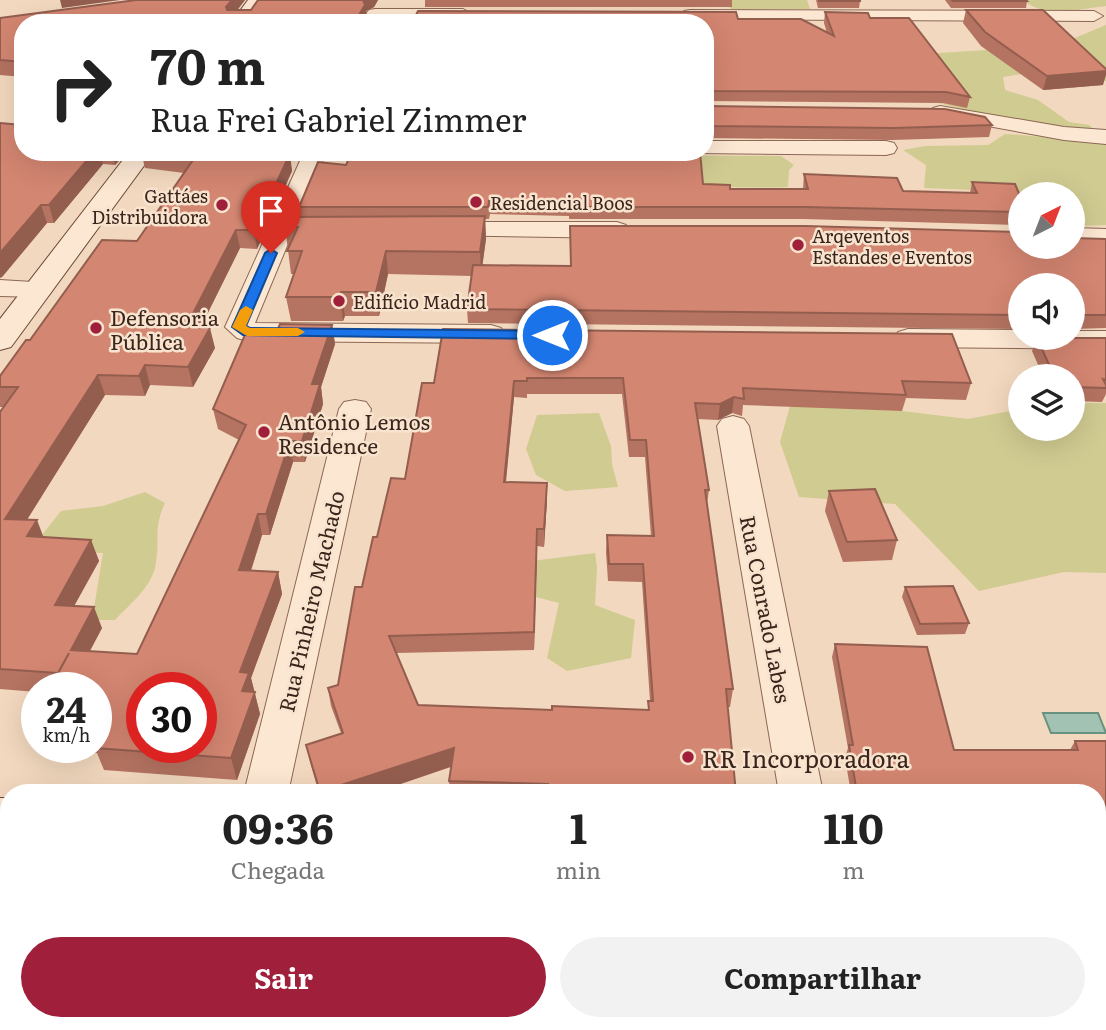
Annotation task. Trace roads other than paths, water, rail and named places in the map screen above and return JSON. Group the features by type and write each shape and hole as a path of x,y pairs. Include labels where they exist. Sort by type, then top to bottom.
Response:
{"main road":[{"path":"0,340 135,161"}],"street":[{"path":"376,12 486,14"},
{"path":"714,15 1094,16"},
{"path":"924,111 959,113 1047,132 1106,137"},
{"path":"714,148 886,148"},
{"path":"311,161 239,327 247,332 524,334"},
{"path":"281,230 308,230"},
{"path":"416,230 636,230"},
{"path":"1085,236 1106,237"},
{"path":"0,288 39,289"},
{"path":"884,338 1106,340"},
{"name":"Rua Pinheiro Machado","path":"268,784 355,409"},
{"name":"Rua Conrado Labes","path":"733,426 799,784"}],"place":[{"name":"Residencial Boos","path":"476,202"},
{"name":"Gattáes Distribuidora","path":"222,205"},
{"name":"Arqeventos Estandes e Eventos","path":"798,245"},
{"name":"Edifício Madrid","path":"339,301"},
{"name":"Defensoria Pública","path":"96,328"},
{"name":"Antônio Lemos Residence","path":"264,432"},
{"name":"RR Incorporadora","path":"688,757"}]}
